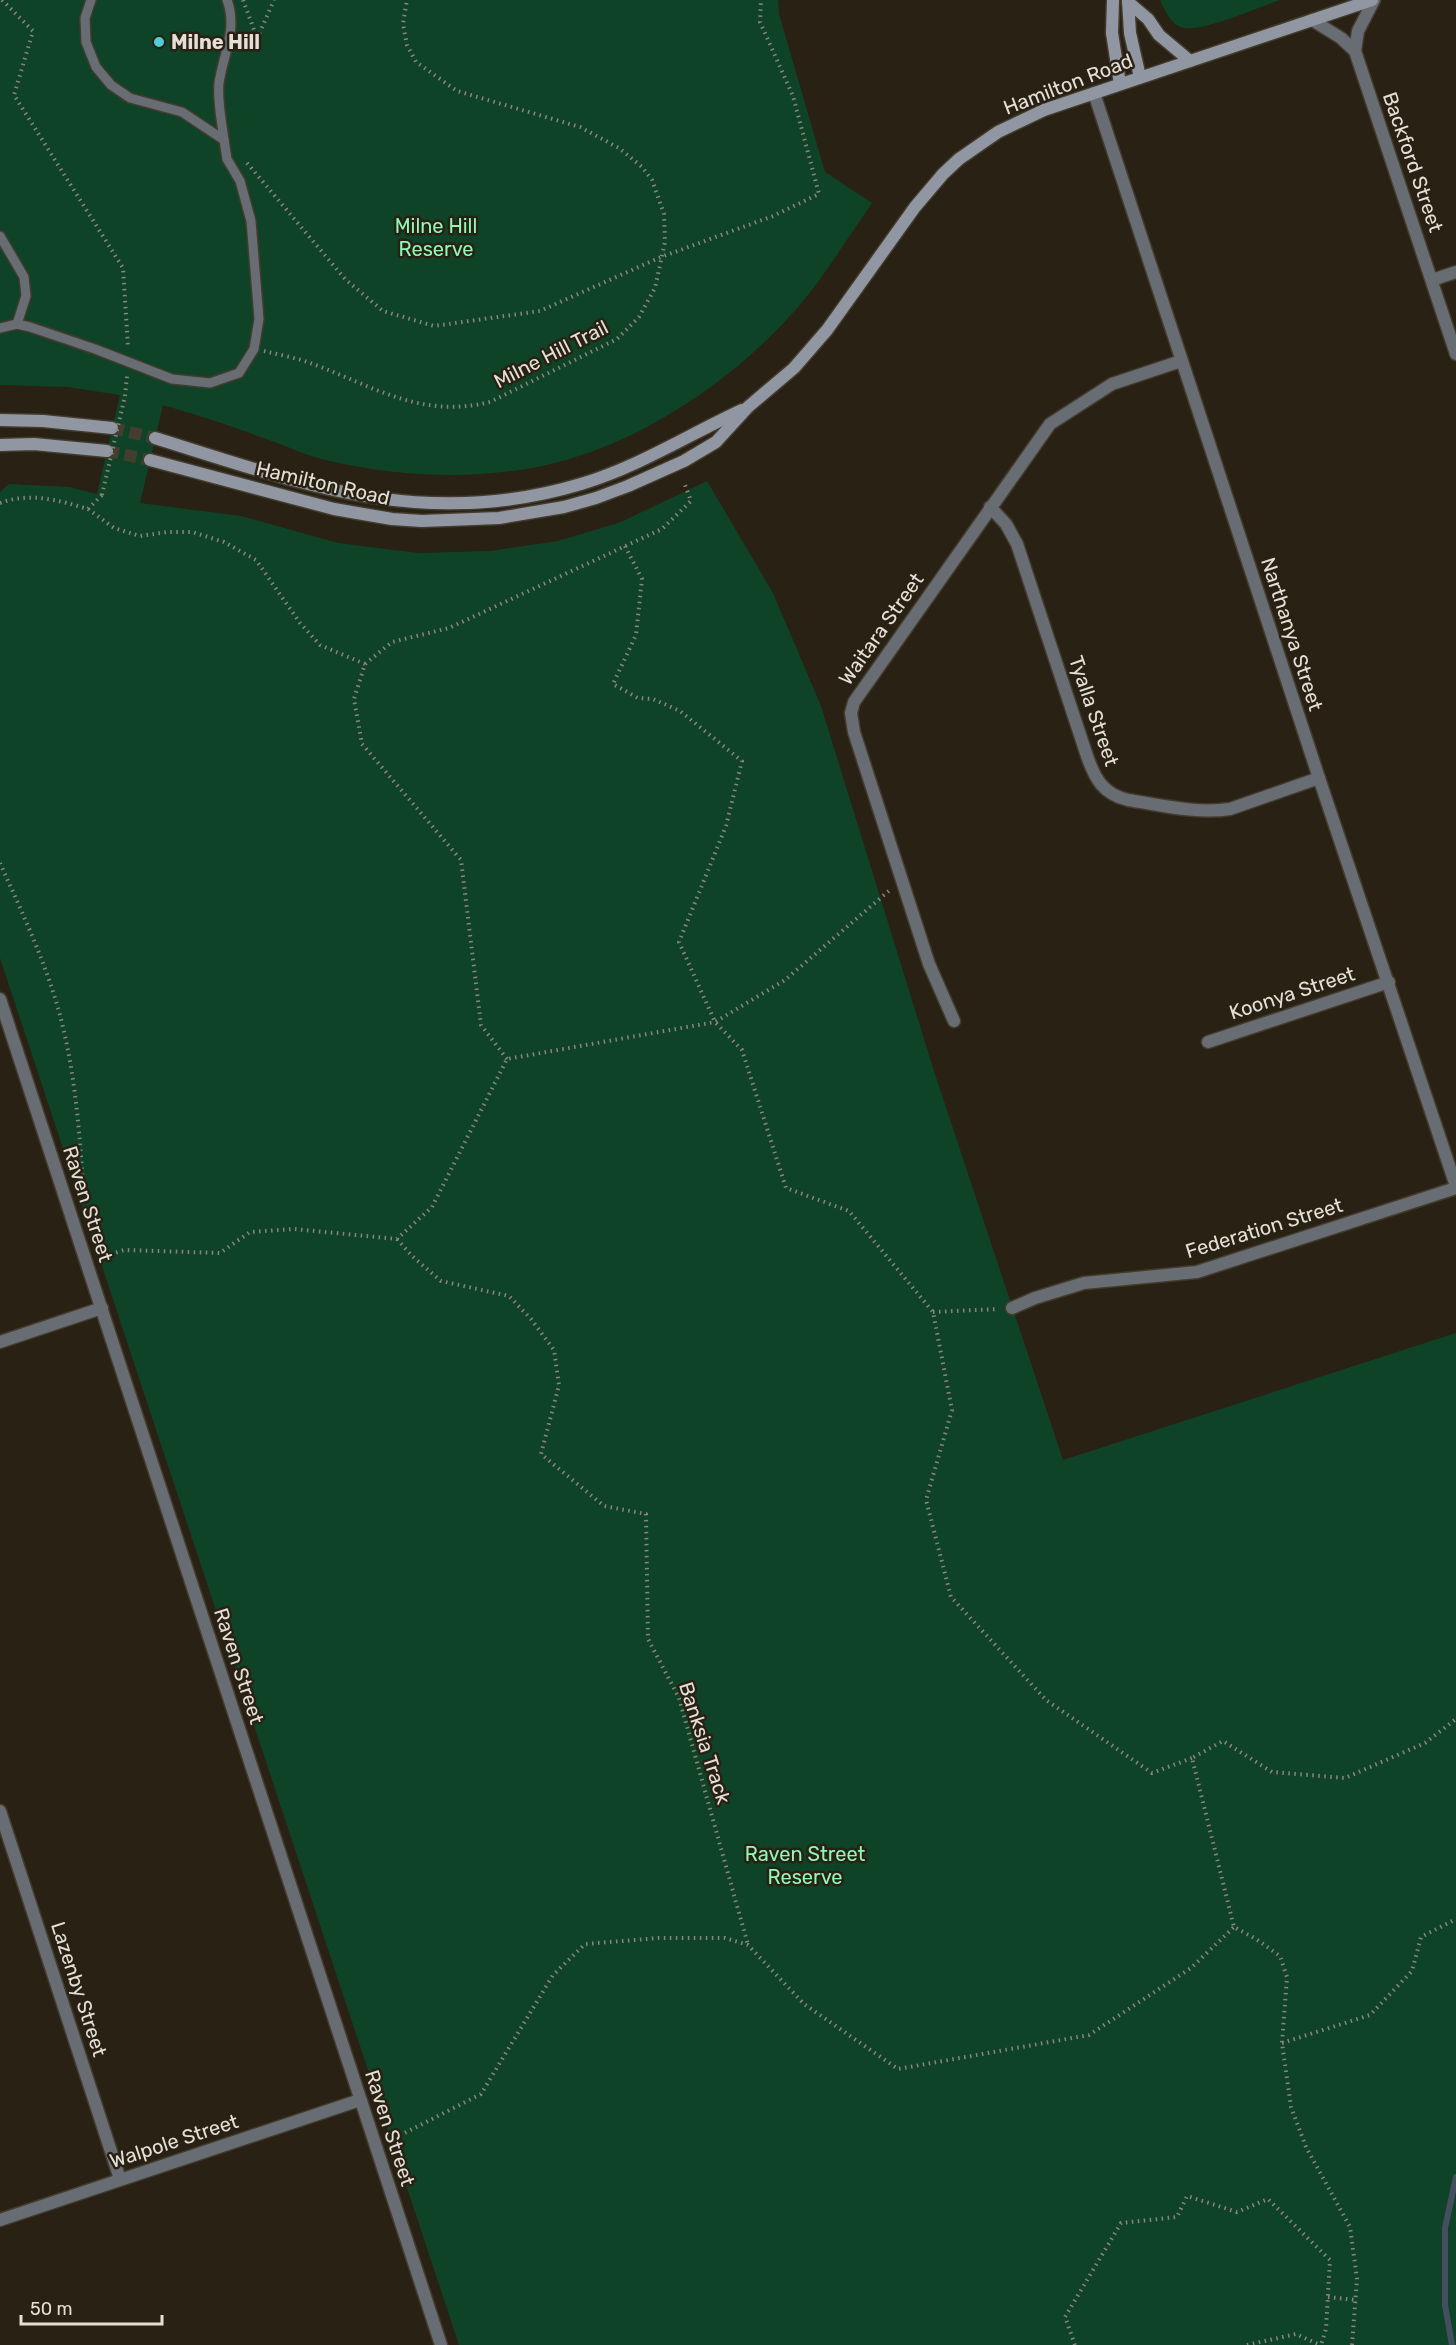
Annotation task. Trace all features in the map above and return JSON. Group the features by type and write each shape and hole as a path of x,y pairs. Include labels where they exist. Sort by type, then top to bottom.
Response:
{"main road":[{"path":"1113,0 1112,33 1120,84"},
{"name":"Hamilton Road","path":"150,460 363,515 422,520 499,518 536,513 596,498 684,461 716,442 748,407 794,368 827,330 915,207 959,159 998,132 1020,120 1094,93 1373,0"},
{"path":"1128,1 1148,19 1159,35 1190,61"},
{"path":"1128,1 1130,33 1140,77"},
{"name":"Hamilton Road","path":"155,438 280,478 347,494 388,501 456,504 514,499 581,484 649,458 707,426 748,407"},
{"path":"0,420 62,422 112,428"},
{"path":"0,445 34,444 107,451"}],"street":[{"path":"1355,51 1358,32 1373,0"},
{"path":"1312,20 1341,38 1355,51"},
{"name":"Backford Street","path":"1355,51 1456,354"},
{"name":"Narthanya Street","path":"1094,93 1456,1187"},
{"path":"1432,280 1456,272"},
{"name":"Waitara Street","path":"954,1021 929,964 854,732 851,713 860,692 1050,424 1112,384 1181,361"},
{"name":"Tyalla Street","path":"990,507 1006,524 1017,544 1087,756 1102,788 1116,797 1128,800 1218,811 1230,809 1319,778"},
{"name":"Koonya Street","path":"1208,1042 1389,982"},
{"name":"Raven Street","path":"0,999 441,2345"},
{"name":"Federation Street","path":"1012,1308 1035,1298 1084,1283 1197,1272 1456,1187"},
{"path":"0,1342 102,1308"},
{"name":"Lazenby Street","path":"0,1811 120,2179"},
{"name":"Walpole Street","path":"0,2220 360,2100"}],"lane":[{"path":"91,0 85,18 86,42 96,67 111,85 130,98 182,112 224,140"},
{"path":"0,328 17,324 128,361 172,379 210,383 239,373 254,349 260,319 251,221 240,181 227,159 224,140 219,85 231,36 231,10 227,0"},
{"path":"0,236 24,277 26,296 17,324"}],"path":[{"path":"2,0 33,31 14,95 123,268 128,361 125,396 102,495 88,509"},
{"path":"243,0 257,39 274,0"},
{"name":"Milne Hill Trail","path":"254,349 311,363 388,395 434,408 468,408 490,402 617,339 639,317 655,288 664,242 664,214 652,180 642,167 619,147 580,127 457,91 416,62 407,45 403,24 407,0"},
{"path":"243,159 345,279 383,311 434,326 540,311 662,257 773,216 819,194 793,96 760,22 761,0"},
{"path":"507,1059 481,1025 461,860 362,744 354,699 365,664 392,642 449,628 662,529 691,501 685,485"},
{"path":"0,503 26,497 52,499 88,509 114,528 140,536 167,532 192,532 224,542 256,560 300,623 320,645 365,664"},
{"path":"625,546 642,579 636,635 613,684 638,698 653,699 680,711 742,760 726,826 679,942 715,1022 742,1050 786,1188 849,1211 933,1312 952,1410 926,1500 951,1597 1046,1700 1152,1773 1192,1758 1222,1741 1272,1772 1345,1778 1425,1743 1456,1719"},
{"path":"0,863 26,922 58,1008 77,1100 85,1204"},
{"path":"507,1059 715,1022 785,980 903,880"},
{"path":"87,1262 124,1250 220,1253 250,1232 294,1229 398,1239 432,1207 507,1059"},
{"name":"Banksia Track","path":"398,1239 412,1256 441,1281 509,1296 531,1319 554,1350 559,1385 541,1454 604,1506 646,1514 648,1639 679,1698 748,1944"},
{"path":"96,1247 99,1258"},
{"path":"933,1312 1012,1308"},
{"path":"1192,1758 1234,1927 1280,1956 1287,1977 1282,2043 1291,2107 1306,2147 1350,2227 1357,2279 1352,2345"},
{"path":"1282,2043 1370,2015 1412,1971 1421,1937 1456,1919"},
{"path":"375,2145 391,2140 481,2094 553,1975 585,1944 659,1938 725,1938 748,1944 804,2004 898,2069 1089,2036 1191,1968 1234,1927"},
{"path":"1075,2345 1065,2317 1121,2223 1177,2217 1187,2196 1237,2212 1268,2199 1330,2260 1326,2329 1321,2345 1296,2334 1247,2345"},
{"path":"1328,2297 1356,2300"},
{"path":"1301,2345 1303,2337"}],"green space":[{"name":"Raven Street Reserve","path":"0,0 778,0 779,14 825,172 872,203 808,295 772,335 743,362 678,409 606,446 569,459 532,468 482,474 406,473 322,459 228,425 163,405 140,503 241,516 338,543 418,553 490,551 558,541 621,522 707,481 773,593 821,706 933,1068 1063,1460 1456,1333 1456,2345 459,2345 0,958 0,492 9,484 69,487 97,494 120,395 67,387 0,385"},
{"path":"1160,0 1280,0 1218,23 1184,28 1175,24 1169,17"}],"waterway":[{"path":"1452,2345 1445,2305 1445,2228 1456,2177"}],"tunnel":[{"path":"112,428 155,438"},
{"path":"107,451 150,460"}],"place":[{"name":"Milne Hill","path":"159,42"}],"park label":[{"name":"Milne Hill Reserve","path":"436,238"}]}
